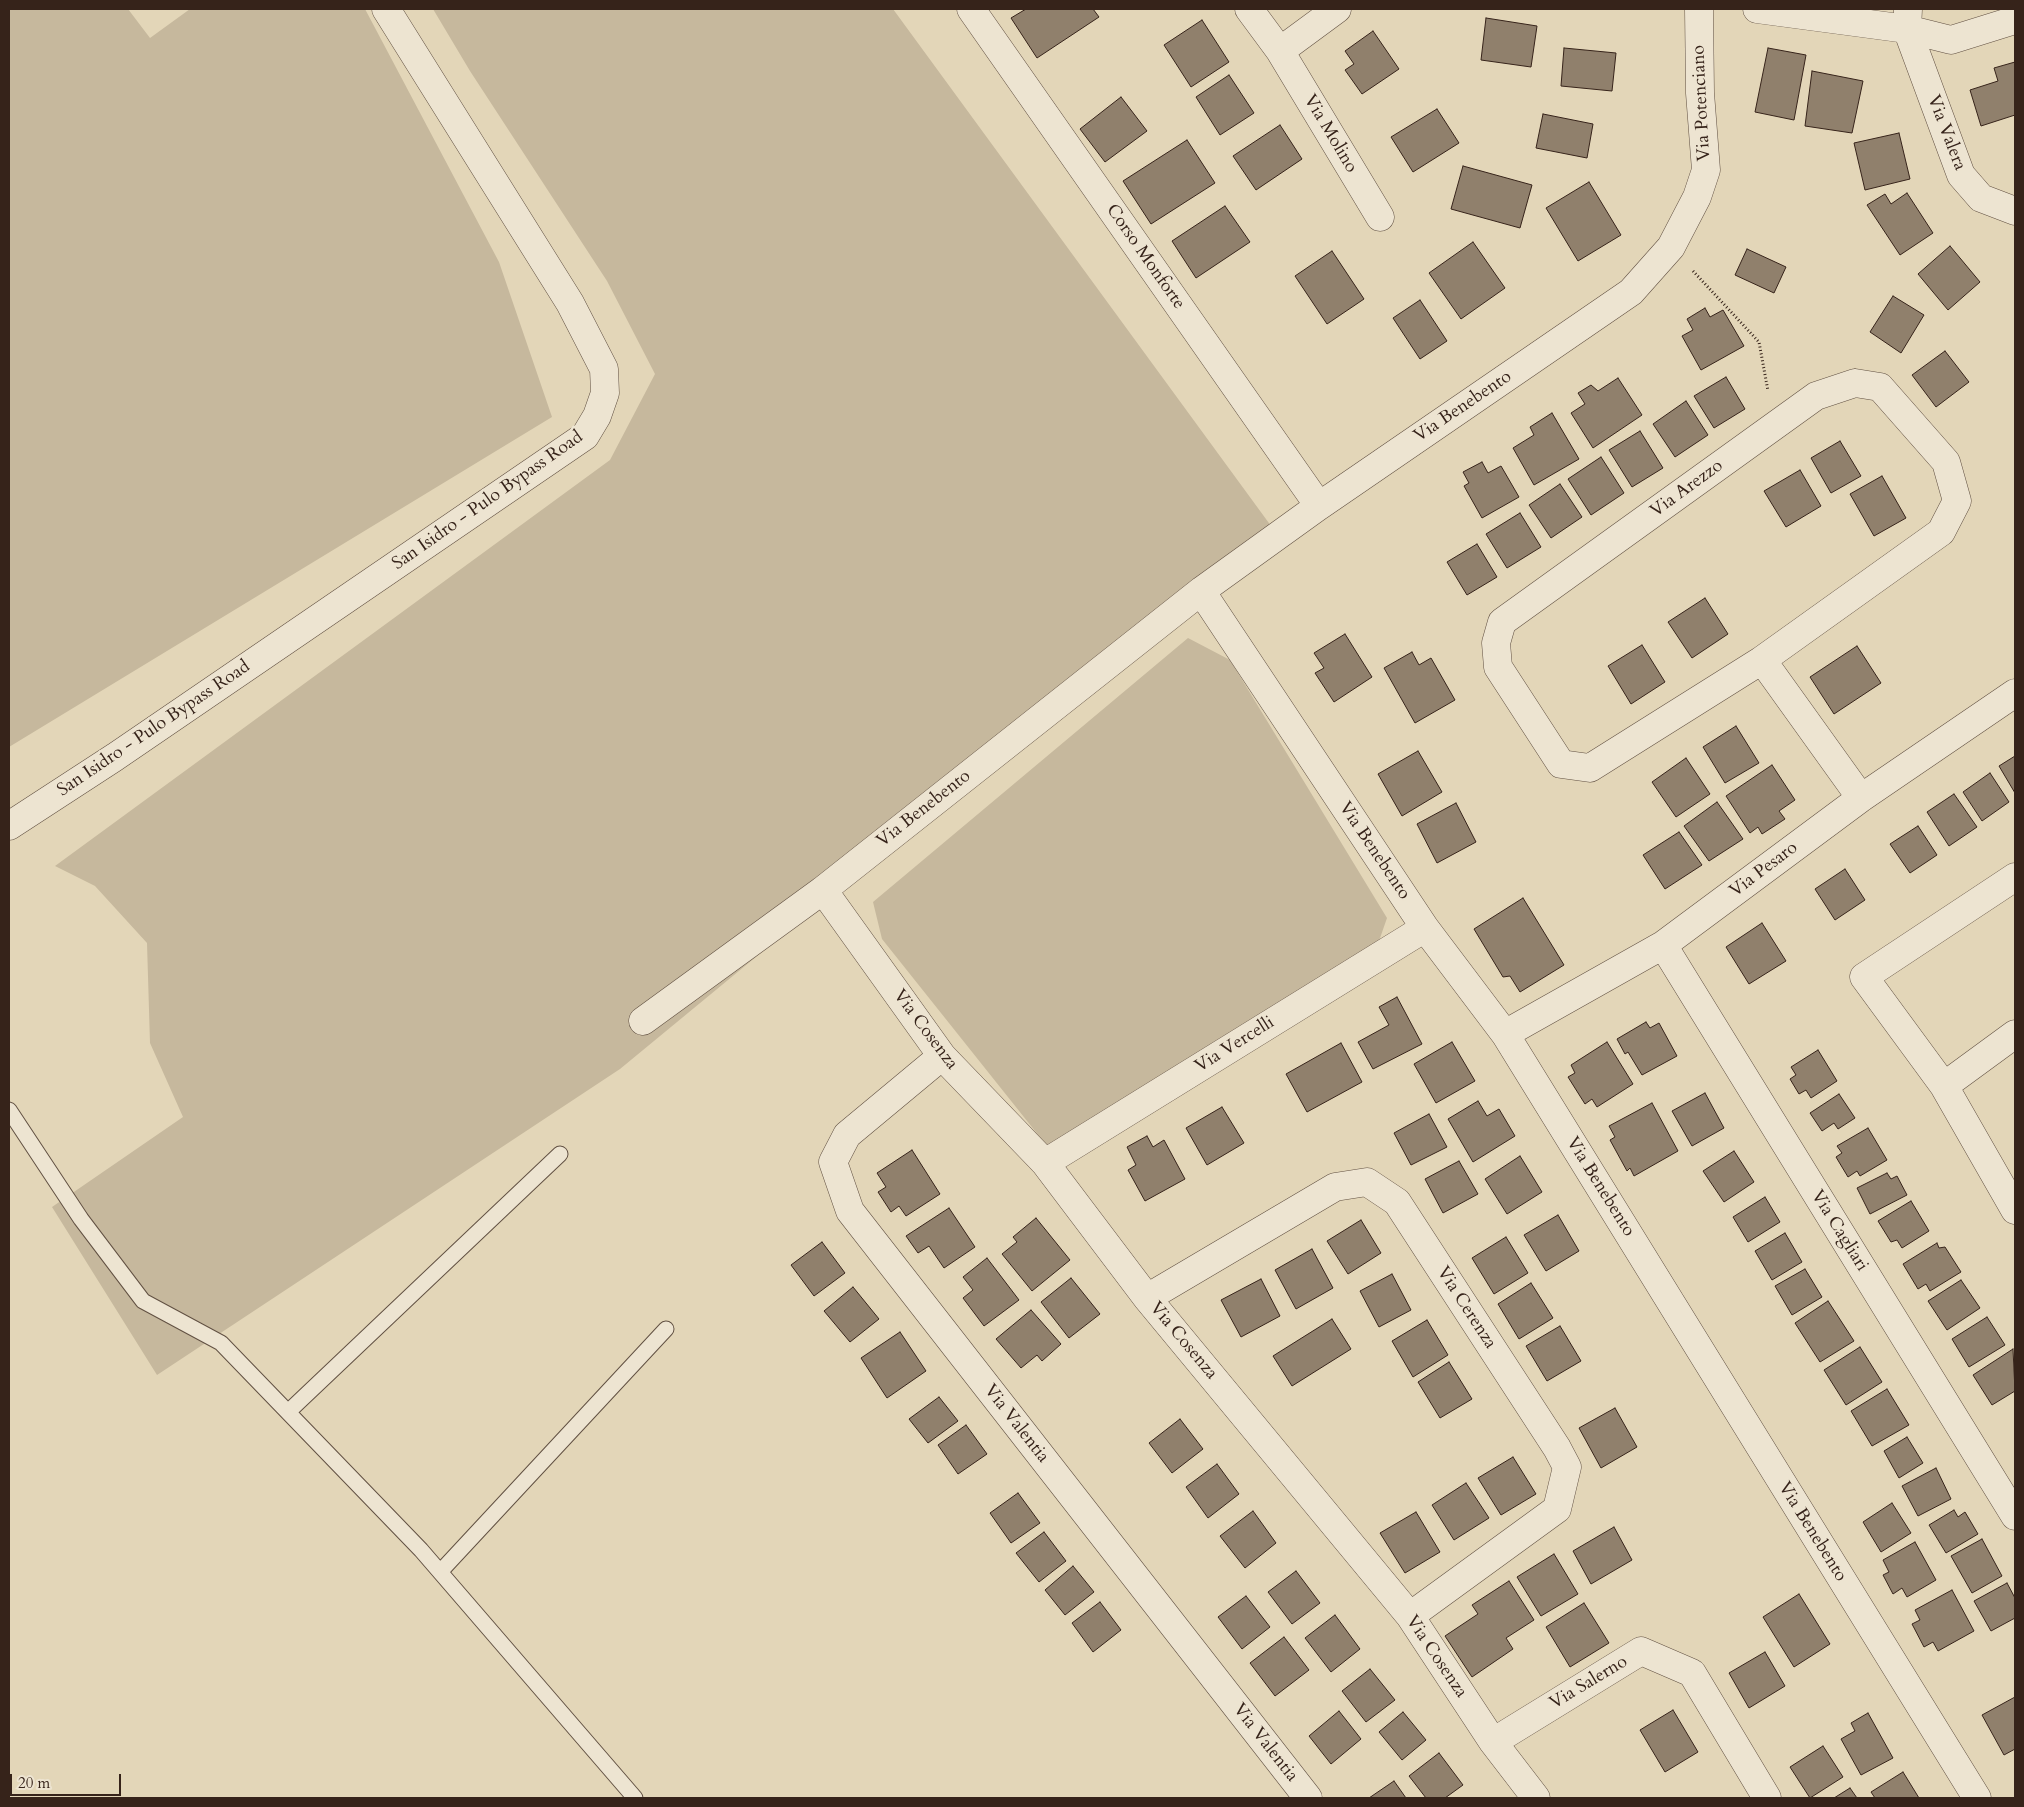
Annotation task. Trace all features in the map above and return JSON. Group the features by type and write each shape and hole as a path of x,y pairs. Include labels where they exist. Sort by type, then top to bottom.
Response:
{"street":[{"name":"San Isidro - Pulo Bypass Road","path":"9,826 132,746 585,436 597,416 605,393 604,369 570,303 386,9"},
{"name":"Corso Monforte","path":"971,9 1319,506"},
{"name":"Via Molino","path":"1249,9 1280,51 1380,217"},
{"path":"1280,51 1337,9"},
{"name":"Via Potenciano","path":"1697,197 1706,170 1700,93 1699,9"},
{"path":"1757,9 1908,19 1951,40 2015,20"},
{"name":"Via Valera","path":"1908,19 1961,175 1981,198 2015,211"},
{"name":"Via Benebento","path":"643,1021 822,890 1201,591 1319,506 1632,292 1671,247 1697,197"},
{"name":"Via Arezzo","path":"1856,383 1880,387 1946,462 1958,501 1941,532 1762,660 1590,768 1561,764 1498,667 1496,643 1502,622 1816,396 1856,383"},
{"name":"Via Benebento","path":"1201,591 1425,928 1504,1034 1977,1798"},
{"path":"1762,660 1861,798"},
{"name":"Via Pesaro","path":"1504,1034 1663,945 1861,798 2015,693"},
{"path":"2012,1200 1944,1086 1864,977 2015,877"},
{"name":"Via Cosenza","path":"822,890 942,1056 1045,1163 1147,1298 1410,1616 1493,1742 1536,1798"},
{"name":"Via Vercelli","path":"1045,1163 1425,928"},
{"name":"Via Cagliari","path":"1663,945 2015,1516"},
{"path":"1944,1086 2015,1034"},
{"name":"Via Valentia","path":"942,1056 847,1135 833,1162 850,1211 1308,1798"},
{"name":"Via Cerenza","path":"1147,1298 1335,1188 1367,1182 1397,1202 1567,1467 1557,1509 1410,1616"},
{"name":"Via Salerno","path":"1493,1742 1642,1651 1692,1673 1767,1798"}],"lane":[{"path":"9,1110 81,1219 143,1302 221,1343 440,1572 635,1798"},
{"path":"288,1412 560,1154"},
{"path":"440,1572 666,1329"}],"path":[{"path":"1671,247 1759,342 1774,426"}],"shaded area":[{"path":"9,9 128,9 150,38 190,9 365,9 499,262 552,417 9,747"},
{"path":"433,9 893,9 1274,530 620,1069 157,1375 52,1207 183,1117 150,1043 147,943 95,886 55,866 610,460 655,374 607,281 470,71"},
{"path":"1188,638 1230,660 1387,918 1379,941 1047,1146 882,939 873,902"}],"building":[{"path":"1026,9 1093,9 1099,17 1037,58 1011,18"},
{"path":"1486,18 1537,26 1531,67 1481,60"},
{"path":"1202,20 1229,62 1191,87 1164,45"},
{"path":"1373,31 1399,69 1362,94 1345,70 1354,64 1345,51"},
{"path":"1564,48 1616,53 1612,91 1561,86"},
{"path":"1768,48 1806,55 1794,120 1755,112"},
{"path":"2015,62 2015,115 1981,126 1970,90 1998,81 1994,68"},
{"path":"1812,71 1863,81 1852,133 1805,126"},
{"path":"1229,75 1254,113 1220,135 1196,97"},
{"path":"1121,97 1147,131 1105,162 1080,129"},
{"path":"1437,109 1459,143 1413,172 1391,137"},
{"path":"1543,114 1593,124 1587,158 1536,148"},
{"path":"1280,125 1302,159 1256,190 1233,156"},
{"path":"1899,133 1910,179 1865,190 1854,143"},
{"path":"1187,140 1215,183 1151,224 1123,181"},
{"path":"1463,166 1532,185 1520,228 1451,209"},
{"path":"1589,182 1621,235 1578,261 1546,208"},
{"path":"1907,193 1933,233 1900,255 1867,205 1885,194 1891,204"},
{"path":"1225,206 1250,242 1196,278 1172,241"},
{"path":"1473,242 1505,288 1461,319 1429,273"},
{"path":"1950,246 1980,282 1948,310 1918,274"},
{"path":"1747,249 1786,267 1774,293 1735,275"},
{"path":"1332,251 1364,299 1327,324 1295,276"},
{"path":"1893,296 1924,315 1901,353 1870,332"},
{"path":"1420,300 1447,341 1420,359 1393,318"},
{"path":"1705,308 1710,317 1723,310 1744,346 1701,370 1682,336 1693,330 1687,319"},
{"path":"1945,351 1969,382 1936,407 1912,375"},
{"path":"1726,377 1745,409 1714,428 1694,396"},
{"path":"1618,378 1642,415 1593,448 1571,413 1585,404 1578,393 1591,385 1598,391"},
{"path":"1686,401 1708,435 1675,457 1653,424"},
{"path":"1552,413 1579,459 1534,485 1513,448 1534,435 1530,427"},
{"path":"1640,431 1663,468 1632,487 1609,450"},
{"path":"1840,441 1861,476 1831,493 1811,458"},
{"path":"1601,457 1624,493 1591,515 1568,479"},
{"path":"1482,462 1488,473 1501,466 1519,497 1482,518 1464,486 1469,483 1463,472"},
{"path":"1800,470 1821,506 1786,527 1764,491"},
{"path":"1882,476 1906,518 1874,536 1850,494"},
{"path":"1560,484 1582,517 1551,538 1529,505"},
{"path":"1520,513 1541,547 1507,568 1486,534"},
{"path":"1477,544 1497,577 1467,595 1447,562"},
{"path":"1705,598 1728,634 1692,658 1668,622"},
{"path":"1345,634 1372,677 1334,702 1315,673 1324,668 1314,653"},
{"path":"1642,645 1665,682 1631,704 1608,666"},
{"path":"1857,646 1881,683 1834,714 1810,677"},
{"path":"1412,652 1419,665 1431,658 1455,700 1415,723 1384,668"},
{"path":"1736,726 1759,763 1725,783 1703,747"},
{"path":"1418,751 1442,792 1402,816 1378,774"},
{"path":"2015,756 2015,793 1999,766"},
{"path":"1686,758 1710,794 1676,817 1652,782"},
{"path":"1772,765 1795,800 1779,811 1785,819 1762,834 1758,827 1750,833 1726,796"},
{"path":"1990,773 2009,802 1982,821 1963,792"},
{"path":"1954,794 1977,827 1949,846 1927,812"},
{"path":"1717,802 1743,839 1709,861 1684,826"},
{"path":"1456,803 1476,842 1437,863 1417,824"},
{"path":"1918,826 1937,855 1910,873 1890,844"},
{"path":"1679,832 1702,865 1665,889 1643,855"},
{"path":"1845,869 1865,900 1835,920 1815,889"},
{"path":"1523,898 1564,965 1520,992 1510,976 1503,977 1474,929"},
{"path":"1762,923 1786,961 1749,984 1726,947"},
{"path":"1397,997 1422,1044 1373,1069 1358,1042 1389,1025 1379,1007"},
{"path":"1646,1022 1650,1028 1659,1023 1677,1056 1642,1075 1628,1052 1625,1054 1617,1039"},
{"path":"1452,1042 1475,1081 1436,1103 1414,1064"},
{"path":"1607,1042 1633,1084 1597,1107 1592,1099 1585,1104 1568,1077 1575,1073 1571,1065"},
{"path":"1341,1043 1362,1082 1307,1112 1286,1074"},
{"path":"1818,1050 1837,1081 1811,1098 1806,1090 1799,1094 1790,1079 1796,1075 1791,1067"},
{"path":"1705,1093 1724,1128 1692,1146 1672,1111"},
{"path":"1839,1094 1855,1118 1838,1129 1834,1123 1822,1131 1810,1113"},
{"path":"1478,1101 1487,1116 1499,1109 1515,1136 1473,1162 1448,1119"},
{"path":"1652,1103 1678,1151 1634,1176 1630,1168 1627,1171 1610,1140 1615,1137 1609,1126"},
{"path":"1222,1107 1244,1143 1207,1165 1186,1128"},
{"path":"1429,1114 1447,1147 1411,1165 1394,1133"},
{"path":"1868,1128 1887,1160 1860,1176 1857,1171 1848,1177 1836,1157 1842,1153 1837,1146"},
{"path":"1147,1136 1153,1147 1164,1140 1185,1179 1145,1201 1128,1170 1136,1165 1127,1147"},
{"path":"912,1150 940,1194 906,1216 899,1206 891,1212 878,1192 886,1187 877,1173"},
{"path":"1734,1151 1754,1182 1724,1202 1703,1171"},
{"path":"1520,1156 1542,1192 1507,1214 1485,1179"},
{"path":"1459,1161 1478,1194 1443,1213 1425,1179"},
{"path":"1887,1173 1891,1179 1897,1176 1907,1195 1870,1214 1857,1188"},
{"path":"1765,1197 1780,1222 1748,1242 1733,1217"},
{"path":"1911,1201 1929,1231 1902,1248 1897,1240 1891,1242 1878,1221"},
{"path":"949,1208 975,1247 944,1268 929,1246 918,1253 906,1236"},
{"path":"1558,1215 1579,1251 1546,1271 1524,1235"},
{"path":"1036,1218 1070,1260 1032,1291 1002,1254 1017,1242 1013,1237"},
{"path":"1361,1220 1381,1253 1348,1274 1327,1241"},
{"path":"1785,1233 1802,1262 1772,1280 1755,1251"},
{"path":"1506,1237 1528,1273 1494,1294 1472,1258"},
{"path":"822,1242 845,1273 814,1296 791,1265"},
{"path":"1937,1243 1939,1248 1945,1247 1961,1272 1930,1291 1926,1284 1918,1289 1903,1264"},
{"path":"1312,1249 1333,1288 1296,1309 1275,1270"},
{"path":"987,1258 1019,1300 984,1326 963,1298 973,1290 963,1277"},
{"path":"1805,1269 1822,1297 1792,1315 1775,1286"},
{"path":"1392,1274 1411,1310 1379,1327 1360,1291"},
{"path":"1071,1278 1100,1314 1069,1338 1041,1302"},
{"path":"1261,1279 1280,1316 1241,1337 1221,1300"},
{"path":"1961,1280 1980,1308 1947,1330 1928,1301"},
{"path":"1531,1283 1553,1318 1519,1339 1498,1304"},
{"path":"853,1287 879,1319 850,1342 824,1311"},
{"path":"1828,1301 1854,1341 1820,1362 1795,1323"},
{"path":"1031,1310 1061,1344 1042,1361 1037,1355 1021,1368 996,1339"},
{"path":"1987,1317 2005,1345 1969,1367 1952,1339"},
{"path":"1332,1319 1351,1349 1292,1386 1273,1356"},
{"path":"1427,1320 1448,1355 1413,1377 1392,1341"},
{"path":"1560,1326 1581,1361 1547,1381 1526,1346"},
{"path":"900,1332 926,1371 887,1398 861,1358"},
{"path":"1860,1347 1882,1382 1846,1405 1824,1370"},
{"path":"2013,1349 2015,1391 1992,1405 1973,1375"},
{"path":"1449,1362 1472,1399 1440,1418 1418,1382"},
{"path":"1887,1389 1909,1425 1872,1446 1851,1411"},
{"path":"939,1397 958,1421 928,1443 909,1419"},
{"path":"1615,1408 1637,1447 1601,1468 1579,1428"},
{"path":"1180,1419 1203,1449 1172,1473 1149,1443"},
{"path":"966,1425 987,1454 958,1474 938,1445"},
{"path":"1907,1437 1923,1463 1899,1478 1884,1451"},
{"path":"1513,1457 1536,1494 1501,1515 1478,1478"},
{"path":"1217,1464 1239,1494 1208,1518 1186,1487"},
{"path":"1936,1468 1951,1499 1918,1516 1902,1486"},
{"path":"1466,1483 1489,1518 1454,1540 1432,1505"},
{"path":"1018,1493 1040,1523 1011,1543 990,1513"},
{"path":"1892,1503 1911,1533 1881,1552 1863,1522"},
{"path":"1954,1510 1958,1517 1965,1512 1978,1534 1946,1553 1929,1525"},
{"path":"1253,1511 1276,1543 1245,1568 1220,1536"},
{"path":"1416,1512 1440,1552 1405,1573 1380,1533"},
{"path":"1614,1527 1632,1560 1591,1584 1573,1551"},
{"path":"1044,1532 1066,1561 1039,1582 1016,1553"},
{"path":"1982,1539 2002,1576 1972,1593 1951,1556"},
{"path":"1915,1542 1936,1580 1907,1597 1902,1588 1893,1594 1883,1575 1889,1572 1883,1560"},
{"path":"1554,1554 1578,1594 1541,1616 1517,1577"},
{"path":"1073,1566 1094,1592 1065,1615 1045,1590"},
{"path":"1296,1571 1320,1603 1292,1624 1268,1592"},
{"path":"1509,1581 1534,1620 1506,1638 1513,1649 1472,1677 1445,1636 1478,1614 1472,1605"},
{"path":"2007,1583 2015,1598 2015,1618 1991,1631 1974,1601"},
{"path":"1952,1590 1974,1631 1938,1651 1933,1642 1924,1647 1912,1624 1920,1620 1915,1610"},
{"path":"1799,1594 1830,1644 1794,1667 1763,1617"},
{"path":"1246,1596 1270,1627 1242,1649 1218,1617"},
{"path":"1100,1602 1121,1630 1093,1652 1072,1623"},
{"path":"1584,1603 1609,1643 1570,1667 1546,1627"},
{"path":"1335,1615 1360,1649 1331,1672 1305,1638"},
{"path":"1284,1637 1309,1670 1275,1696 1250,1663"},
{"path":"1765,1652 1785,1686 1749,1708 1729,1673"},
{"path":"1370,1669 1395,1700 1366,1722 1342,1691"},
{"path":"2015,1697 2015,1749 2004,1755 1982,1715"},
{"path":"1673,1710 1698,1752 1665,1772 1640,1730"},
{"path":"1339,1711 1361,1739 1331,1764 1309,1736"},
{"path":"1403,1712 1426,1740 1402,1760 1379,1732"},
{"path":"1868,1713 1893,1758 1861,1775 1841,1739 1855,1731 1851,1723"},
{"path":"1823,1746 1843,1777 1810,1798 1790,1767"},
{"path":"1439,1753 1463,1785 1445,1798 1426,1798 1409,1776"},
{"path":"1903,1772 1919,1798 1875,1798 1871,1792"},
{"path":"1394,1781 1406,1798 1369,1798"},
{"path":"1850,1788 1857,1798 1834,1798"}]}
